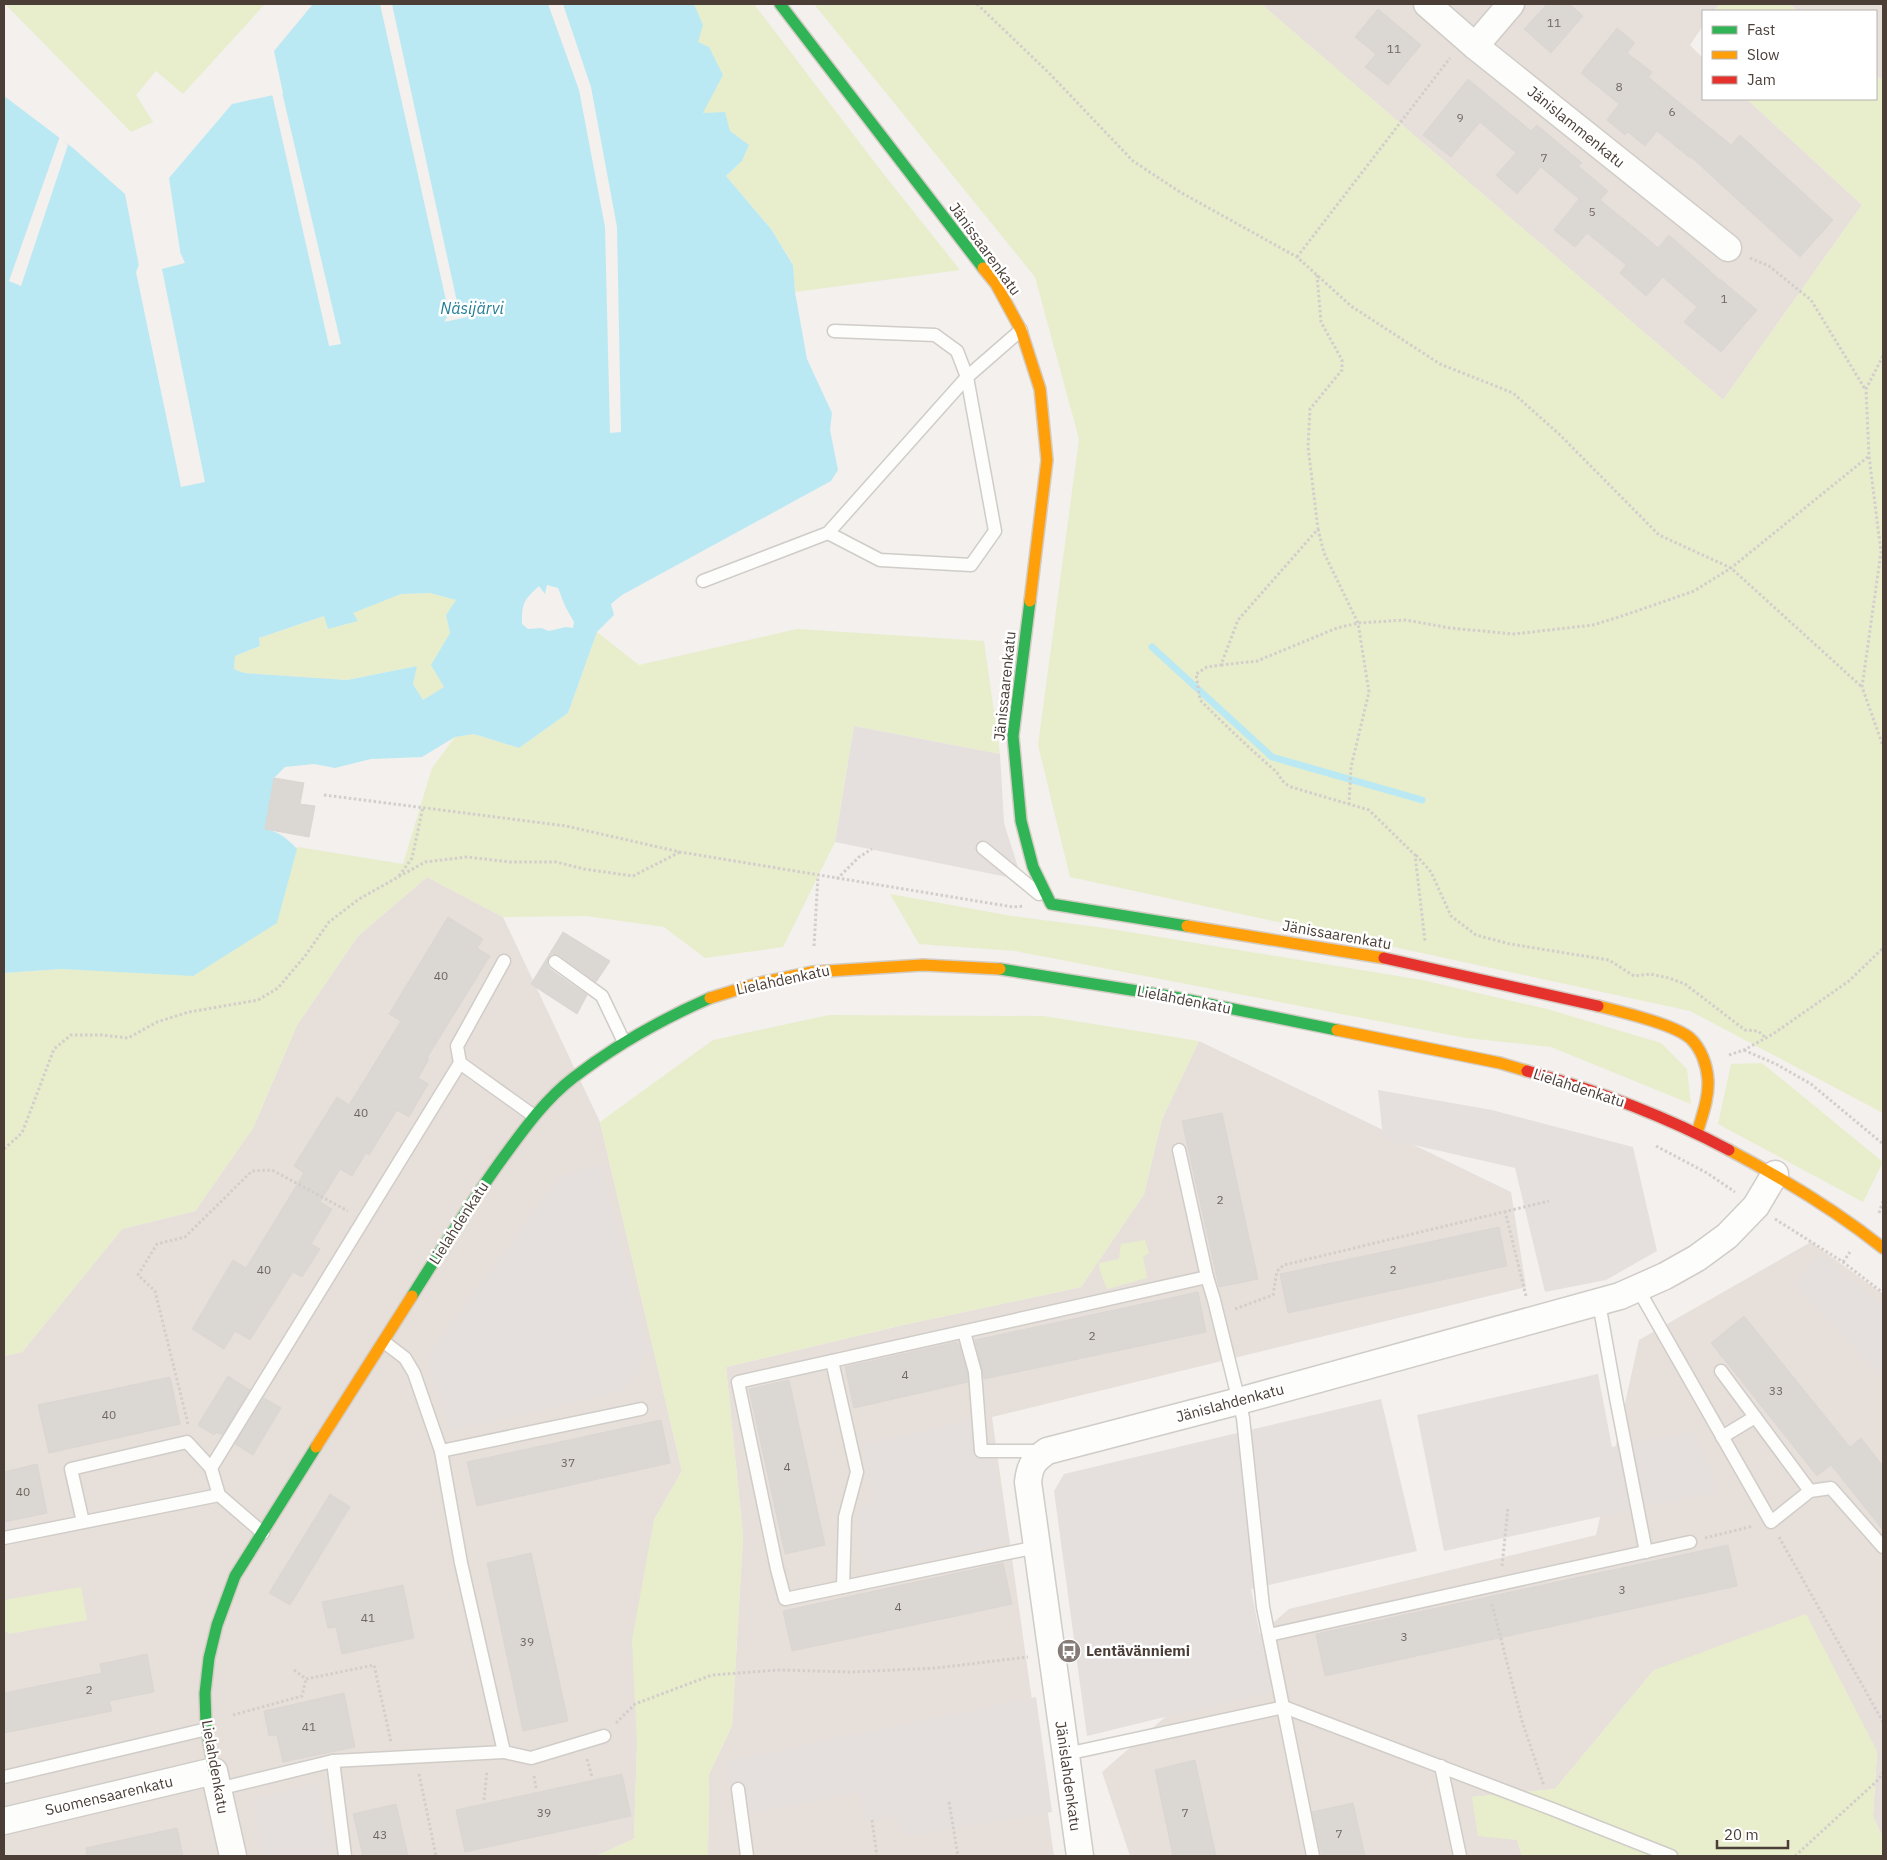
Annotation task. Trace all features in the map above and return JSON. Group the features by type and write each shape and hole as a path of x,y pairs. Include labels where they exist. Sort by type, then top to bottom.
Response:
{"street":[{"name":"Jänissaarenkatu","path":"780,4 996,284 1021,330 1040,388 1047,460 1013,736 1021,822 1034,866 1051,904 1361,953 1611,1009 1676,1029 1690,1038 1699,1050 1705,1063 1708,1082 1706,1102 1698,1134"},
{"name":"Jänislammenkatu","path":"1427,4 1470,42 1728,248"},
{"path":"1470,42 1511,4"},
{"name":"Lielahdenkatu","path":"233,1856 216,1780 205,1711 206,1674 211,1648 223,1606 235,1576 478,1192 534,1116 572,1079 624,1042 663,1018 712,997 759,983 812,972 923,965 1009,970 1169,996 1500,1063 1579,1085 1698,1134 1775,1174 1883,1248"},
{"name":"Jänislahdenkatu","path":"1080,1856 1028,1482 1029,1468 1036,1459 1047,1451 1599,1303 1638,1289 1681,1267 1728,1236 1756,1206 1775,1174"},
{"name":"Suomensaarenkatu","path":"4,1821 216,1780"}],"lane":[{"path":"703,581 828,533 967,378 1021,330"},
{"path":"828,533 880,560 971,565 995,531 967,378 957,351 935,335 834,331"},
{"path":"983,848 1051,904"},
{"path":"211,1468 460,1063 457,1046 504,961"},
{"path":"555,962 602,996 624,1042"},
{"path":"460,1063 534,1116"},
{"path":"1179,1150 1207,1277 1239,1401 1248,1457 1256,1558 1263,1607 1314,1856"},
{"path":"1036,1547 785,1599 738,1382 1207,1277"},
{"path":"1638,1289 1771,1522 1810,1491 1831,1488 1883,1547"},
{"path":"1599,1303 1646,1552"},
{"path":"964,1332 975,1372 981,1451 1047,1451"},
{"path":"384,1342 405,1358 414,1372 441,1451 461,1563 504,1752"},
{"path":"832,1361 856,1472 846,1517 844,1587"},
{"path":"1721,1371 1810,1491"},
{"path":"441,1451 641,1408"},
{"path":"1722,1437 1755,1417"},
{"path":"83,1522 71,1469 187,1442 211,1468 219,1495 263,1532"},
{"path":"4,1538 219,1495"},
{"path":"1269,1635 1690,1542"},
{"path":"1066,1754 1284,1707 1671,1856"},
{"path":"4,1777 207,1729"},
{"path":"216,1780 333,1761 504,1752 531,1758 604,1736"},
{"path":"333,1761 345,1856"},
{"path":"1441,1766 1460,1856"},
{"path":"738,1789 746,1856"}],"path":[{"path":"977,4 1049,73 1133,161 1180,192 1297,257 1351,306 1440,364 1513,393 1559,434 1660,535 1731,568 1862,687"},
{"path":"1297,257 1470,42"},
{"path":"1728,248 1769,266 1812,300 1866,389 1869,456 1881,552 1862,687 1883,746"},
{"path":"1317,275 1321,322 1342,360 1342,370 1310,409 1308,447 1318,529 1324,553 1358,623 1369,692 1351,767 1349,804"},
{"path":"1866,389 1883,356"},
{"path":"1766,1038 1758,1031 1745,1030 1685,984 1669,978 1650,974 1634,976 1609,960 1510,944 1476,935 1451,916 1431,872 1369,810 1292,788 1282,783 1276,770 1259,758 1200,700 1196,674 1207,667 1257,661 1337,628 1358,623 1406,620 1450,628 1514,634 1593,625 1625,616 1694,591 1731,568 1869,456"},
{"path":"1221,665 1238,620 1318,529"},
{"path":"324,795 566,826 680,852 1013,907 1051,904"},
{"path":"397,879 412,858 423,808"},
{"path":"836,879 859,857 872,849"},
{"path":"4,1149 22,1133 54,1049 72,1035 102,1035 128,1038 157,1022 189,1012 258,1000 278,988 330,922 359,899 425,862 467,857 510,862 556,862 584,869 633,876 680,852"},
{"path":"1415,855 1422,926 1429,967"},
{"path":"812,972 818,876"},
{"path":"1705,1063 1744,1050 1766,1038 1850,981 1883,948"},
{"path":"1744,1050 1776,1064 1811,1084 1883,1144"},
{"path":"1648,1142 1707,1173 1842,1262 1883,1293"},
{"path":"187,1442 189,1432 155,1291 138,1275 157,1244 186,1237 252,1171 272,1170 364,1221"},
{"path":"1218,1316 1273,1295 1277,1271 1284,1265 1549,1201"},
{"path":"1877,1216 1883,1201"},
{"path":"1506,1211 1528,1302"},
{"path":"1501,1584 1508,1508"},
{"path":"1690,1542 1771,1522 1883,1722"},
{"path":"1488,1587 1522,1721 1552,1809"},
{"path":"604,1736 635,1704 712,1674 779,1670 852,1672 936,1668 1052,1655"},
{"path":"294,1670 306,1679 374,1665 394,1757"},
{"path":"233,1715 302,1696 306,1679"},
{"path":"232,1708 233,1720"},
{"path":"484,1800 489,1753"},
{"path":"415,1756 436,1856"},
{"path":"1795,1856 1879,1779 1883,1772"},
{"path":"948,1802 958,1856"},
{"path":"872,1820 877,1856"}],"shaded area":[{"path":"1261,4 1719,4 1715,10 1702,10 1702,27 1690,45 1702,57 1702,100 1748,100 1862,205 1723,400"},
{"path":"1789,4 1883,4 1883,81 1877,76 1877,10 1797,10"},
{"path":"854,726 1000,754 1004,823 1022,880 835,842"},
{"path":"427,877 503,917 600,1122 682,1471 654,1520 637,1744 634,1839 596,1856 4,1856 4,1356 22,1352 122,1229 195,1211 253,1128 297,1025 358,936"},
{"path":"1199,1041 1511,1192 1526,1287 992,1417 1054,1856 708,1856 709,1774 732,1726 743,1536 726,1367 903,1325 1081,1287 1144,1194 1162,1119"},
{"path":"1378,1090 1492,1110 1633,1147 1657,1251 1606,1280 1545,1292 1515,1168 1383,1138"},
{"path":"600,1164 648,1351 624,1391 451,1430 427,1357 560,1177"},
{"path":"1811,1242 1883,1294 1883,1838 1873,1816 1877,1751 1654,1670 1555,1789 1472,1797 1517,1840 1522,1856 1130,1856 1102,1772 1289,1609 1596,1535 1639,1340"},
{"path":"1819,1255 1883,1306 1883,1379 1796,1285"},
{"path":"1598,1374 1612,1447 1694,1432 1718,1491 1444,1551 1417,1415"},
{"path":"1381,1399 1417,1551 1251,1589 1271,1691 1087,1736 1054,1491 1064,1474"},
{"path":"985,1417 1010,1542 868,1572 856,1509 875,1504 862,1445"},
{"path":"1036,1697 1052,1812 906,1836 896,1816 865,1821 859,1792 735,1817 725,1762"},
{"path":"317,1785 333,1856 265,1856 253,1799"}],"green space":[{"path":"5,4 265,4 183,94 156,71 136,95 153,122 131,132"},
{"path":"694,4 754,4 882,172 960,270 795,292 793,264 771,229 726,176 742,161 749,145 703,114"},
{"path":"814,4 1261,4 1723,400 1862,205 1748,100 1877,100 1877,76 1883,81 1883,1113 1690,1011 1070,877 1038,745 1079,439 1035,277"},
{"path":"1719,4 1789,4 1797,10 1715,10"},
{"path":"430,593 456,600 446,615 450,633 432,664 444,687 423,700 413,684 417,666 347,680 244,673 234,669 235,656 260,646 259,638 325,616 328,629 358,621 352,613 401,594"},
{"path":"797,629 984,641 1000,754 854,726 835,842 783,947 705,958 664,927 586,916 503,917 427,877 358,936 297,1025 253,1128 195,1211 122,1229 22,1352 4,1356 4,973 61,969 298,847 403,864 432,768 455,737 474,734 519,748 568,713 597,632 639,665"},
{"path":"890,894 1012,916 1105,928 1422,980 1547,1009 1661,1043 1687,1069 1691,1104 1551,1047 1466,1038 1015,951 919,944"},
{"path":"829,1015 1044,1016 1199,1041 1162,1119 1144,1194 1081,1287 903,1325 726,1367 743,1536 732,1726 709,1774 708,1856 596,1856 634,1839 637,1744 632,1640 654,1520 682,1471 600,1122 713,1040"},
{"path":"1762,1063 1883,1162 1863,1202 1718,1124 1731,1064"},
{"path":"1145,1240 1149,1253 1143,1257 1147,1278 1107,1289 1099,1263 1119,1259 1121,1244"},
{"path":"81,1587 87,1620 9,1634 4,1630 4,1600"},
{"path":"1806,1614 1877,1751 1873,1816 1883,1838 1883,1856 1522,1856 1517,1840 1478,1836 1472,1797 1555,1789 1654,1670"}],"water":[{"name":"Näsijärvi","path":"313,4 694,4 703,25 698,42 709,47 723,75 703,113 725,112 730,131 749,145 742,161 726,176 771,229 793,265 795,292 807,359 832,413 830,430 838,470 831,481 622,595 611,604 614,615 597,632 568,713 519,748 474,734 455,737 422,757 371,759 335,768 314,764 285,767 274,778 265,829 282,836 297,849 277,923 193,976 61,969 4,973 4,96 73,148 125,194 139,266 181,257 169,178 232,104 283,93 274,51","holes":["547,585 558,588 574,622 573,628 566,627 549,631 541,628 528,629 522,624 524,603 539,586 545,594","430,593 456,600 446,615 450,633 431,665 444,687 423,700 413,684 417,666 347,680 244,673 234,669 235,656 260,646 259,638 324,616 328,629 358,621 353,613 401,594"]}],"pier":[{"path":"380,4 392,4 459,311 468,317 444,322 449,314"},
{"path":"548,4 563,4 591,87 617,227 621,432 610,433 605,227 579,90"},
{"path":"282,92 341,344 329,346 272,94"},
{"path":"60,136 68,145 21,286 9,281"},
{"path":"181,254 185,263 162,269 205,482 181,487 136,272 140,262 141,264"}],"building":[{"path":"1547,4 1569,4 1583,16 1551,53 1524,29"},
{"path":"1378,9 1421,45 1388,85 1365,67 1376,54 1355,37"},
{"path":"1617,28 1635,43 1627,53 1652,72 1648,77 1731,145 1740,135 1833,220 1800,257 1691,157 1657,131 1645,146 1628,132 1625,135 1607,120 1619,104 1581,73"},
{"path":"1468,79 1531,131 1537,125 1582,163 1578,166 1608,191 1600,200 1658,248 1669,235 1757,310 1721,352 1684,322 1697,307 1663,277 1646,296 1620,273 1626,265 1587,233 1575,247 1554,230 1579,199 1541,167 1517,194 1496,175 1516,153 1480,122 1451,157 1423,135"},
{"path":"274,778 304,783 300,804 315,806 309,837 265,829"},
{"path":"448,917 483,939 477,948 490,956 427,1058 429,1059 418,1078 428,1084 409,1117 397,1110 369,1155 366,1153 352,1176 340,1169 320,1202 332,1209 311,1244 320,1249 302,1277 293,1272 250,1340 235,1331 224,1349 192,1329 233,1260 246,1268 304,1173 294,1166 337,1097 349,1105 401,1021 389,1014"},
{"path":"563,932 610,961 596,982 559,955 552,954 548,958 547,965 550,969 587,995 577,1014 531,984"},
{"path":"1222,1113 1258,1279 1219,1287 1182,1121"},
{"path":"1499,1227 1507,1266 1288,1313 1280,1274"},
{"path":"1198,1292 1206,1332 984,1379 975,1340"},
{"path":"1744,1316 1850,1447 1861,1438 1883,1466 1883,1530 1831,1465 1817,1476 1711,1343"},
{"path":"957,1342 968,1382 854,1408 845,1367"},
{"path":"228,1376 250,1390 222,1435 216,1432 214,1435 198,1425"},
{"path":"170,1377 180,1424 49,1453 38,1405"},
{"path":"789,1380 825,1545 785,1554 749,1389"},
{"path":"264,1398 281,1408 253,1455 235,1444"},
{"path":"661,1420 670,1463 477,1506 467,1462"},
{"path":"37,1464 47,1513 4,1522 4,1472"},
{"path":"330,1494 350,1507 290,1605 269,1593"},
{"path":"1728,1545 1737,1586 1325,1676 1316,1634"},
{"path":"531,1553 568,1721 523,1731 487,1563"},
{"path":"1003,1563 1012,1604 792,1651 783,1611"},
{"path":"403,1585 414,1638 342,1654 336,1627 328,1628 322,1602"},
{"path":"147,1654 154,1692 109,1701 112,1711 4,1733 4,1693 102,1673 100,1664"},
{"path":"344,1693 355,1747 283,1762 277,1735 269,1736 264,1711"},
{"path":"1195,1760 1216,1856 1173,1856 1155,1770"},
{"path":"622,1774 631,1816 465,1852 456,1810"},
{"path":"1353,1803 1365,1856 1322,1856 1312,1812"},
{"path":"396,1804 408,1856 363,1856 353,1814"},
{"path":"177,1828 183,1856 87,1856 86,1848"}],"waterway":[{"path":"1152,647 1272,757 1422,800"}],"traffic: fast":[{"path":"780,4 983,268"},
{"path":"1030,601 1013,736 1021,821 1033,867 1051,904 1187,926"},
{"path":"1000,969 1169,996 1337,1030"},
{"path":"412,1296 495,1169 546,1103 573,1078 622,1044 656,1024 710,998"},
{"path":"214,1771 206,1726 205,1693 209,1658 217,1625 235,1576 316,1447"}],"traffic: slow":[{"path":"983,268 996,284 1021,330 1040,389 1047,460 1030,601"},
{"path":"1187,926 1384,958"},
{"path":"710,998 759,983 812,972 923,965 1000,969"},
{"path":"1598,1006 1660,1023 1683,1033 1694,1042 1703,1057 1708,1080 1706,1100 1697,1133"},
{"path":"1337,1030 1500,1063 1527,1071"},
{"path":"1729,1150 1808,1195 1883,1248"},
{"path":"316,1447 412,1296"}],"traffic: jam":[{"path":"1384,958 1598,1006"},
{"path":"1527,1071 1630,1105 1680,1126 1729,1150"}],"place":[{"name":"Lentävänniemi","path":"1069,1651"}]}
